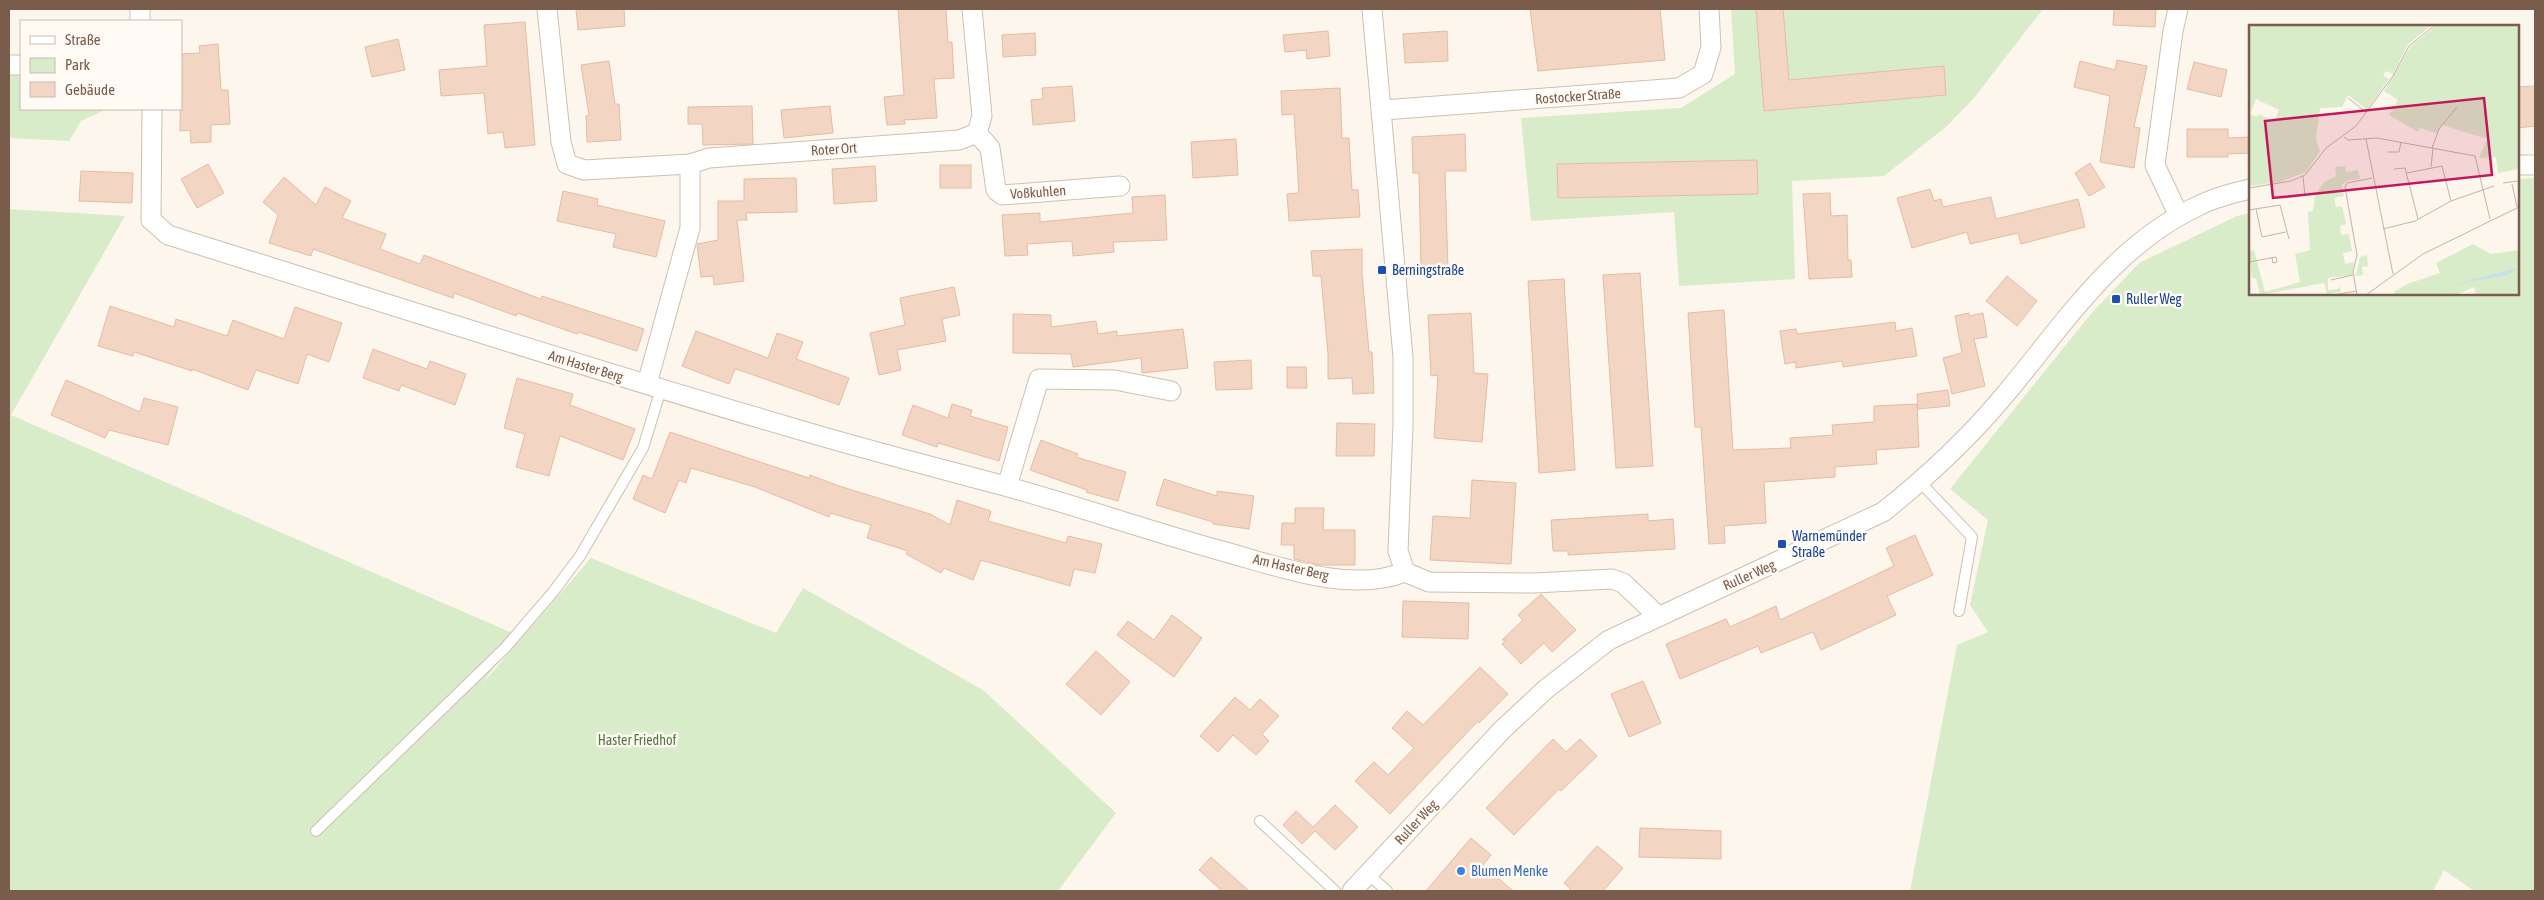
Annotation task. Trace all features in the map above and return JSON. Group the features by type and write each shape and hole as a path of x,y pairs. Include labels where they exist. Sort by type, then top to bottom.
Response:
{"street":[{"name":"Roter Ort","path":"547,9 561,142 567,164 584,170 690,164 709,158 959,140 977,133"},
{"path":"972,9 982,116 977,133"},
{"path":"1372,9 1403,357 1404,425 1398,551 1405,572 1429,582 1534,583 1612,579 1624,583 1658,616"},
{"name":"Rostocker Straße","path":"1382,110 1679,88 1703,74 1711,47 1709,9"},
{"path":"2178,9 2173,31 2155,165 2179,216"},
{"name":"Am Haster Berg","path":"152,110 151,220 168,235 654,387 795,429 1008,486 1164,535 1317,576 1358,580 1391,578 1405,572"},
{"name":"Voßkuhlen","path":"977,133 990,148 996,190 1002,195 1120,186"},
{"path":"654,387 690,228 690,164"},
{"path":"2519,166 2535,165"},
{"name":"Ruller Weg","path":"1352,891 1502,730 1546,689 1609,640 1883,512 1920,482 1982,421 2089,290 2126,254 2156,230 2179,216 2218,198 2249,189"},
{"path":"1008,486 1039,379 1115,380 1171,390"}],"lane":[{"path":"316,831 505,648 553,592 580,556 643,448 654,387"},
{"path":"1920,482 1972,537 1959,611"},
{"path":"1260,821 1335,891"},
{"path":"1368,874 1387,891"}],"green space":[{"path":"1731,9 2043,9 1974,98 1947,126 1884,176 1792,181 1795,279 1679,286 1674,212 1531,221 1521,118 1681,108 1735,74"},
{"path":"20,72 20,110 105,110 81,121 69,141 9,138 9,73"},
{"path":"2535,178 2535,891 2474,891 2444,870 2433,891 1910,891 1957,645 1988,632 1970,605 1988,520 1950,489 2090,315 2139,263 2237,216 2249,213 2249,295 2519,295 2519,179"},
{"name":"Haster Friedhof","path":"9,209 125,216 11,415 517,635 482,684 591,558 776,633 803,588 983,690 1116,813 1058,891 9,891"}],"building":[{"path":"576,9 624,9 625,26 578,30"},
{"path":"898,9 946,9 948,42 952,42 954,78 934,79 937,118 904,120 905,124 887,125 884,97 904,95"},
{"path":"1530,9 1660,9 1665,60 1538,71"},
{"path":"1756,9 1783,9 1789,80 1944,66 1946,95 1764,111"},
{"path":"2114,9 2156,9 2155,27 2113,25"},
{"path":"525,22 535,145 505,148 503,132 488,134 484,93 441,96 439,70 487,66 484,25"},
{"path":"1328,31 1330,56 1307,59 1306,50 1285,52 1283,35"},
{"path":"1447,31 1448,61 1405,63 1403,34"},
{"path":"1035,33 1036,55 1003,57 1002,35"},
{"path":"398,39 405,70 372,77 365,47"},
{"path":"218,44 221,90 228,90 230,124 211,125 211,142 191,143 190,130 180,131 182,54 200,53 199,46"},
{"path":"2117,60 2147,66 2134,127 2140,128 2134,168 2100,162 2110,96 2074,87 2080,61 2115,70"},
{"path":"609,61 615,104 619,104 621,140 587,142 586,116 589,115 581,65"},
{"path":"2194,62 2227,70 2221,97 2187,89"},
{"path":"1072,86 1075,121 1033,125 1031,100 1043,99 1042,88"},
{"path":"2535,86 2535,126 2519,128 2519,87"},
{"path":"1340,88 1342,138 1349,138 1352,190 1358,190 1360,217 1289,221 1287,194 1299,193 1294,114 1282,115 1281,91"},
{"path":"752,106 753,144 703,145 702,124 688,124 688,107"},
{"path":"830,106 833,133 784,138 781,110"},
{"path":"2187,129 2228,129 2228,138 2249,137 2249,153 2228,154 2228,157 2187,157"},
{"path":"1465,134 1466,171 1445,171 1448,269 1421,270 1419,173 1413,173 1412,137"},
{"path":"1236,139 1238,175 1193,178 1191,142"},
{"path":"1757,160 1758,194 1558,198 1557,164"},
{"path":"2090,163 2105,187 2089,196 2075,173"},
{"path":"208,164 224,193 197,208 181,179"},
{"path":"940,165 971,165 971,188 940,188"},
{"path":"875,166 877,201 834,204 832,169"},
{"path":"81,171 133,173 132,203 79,201"},
{"path":"284,177 316,205 325,187 351,201 342,218 386,234 380,249 420,264 424,255 541,299 542,296 644,329 637,351 578,332 577,334 517,313 516,316 454,293 453,298 313,249 311,256 269,243 278,215 263,202"},
{"path":"796,178 797,212 746,213 747,220 737,220 744,281 714,285 713,276 701,277 697,244 718,240 718,201 744,201 744,179"},
{"path":"1930,189 1934,201 1941,199 1943,207 1991,197 1996,219 2078,199 2085,227 2021,244 2018,233 1970,244 1967,232 1912,248 1897,198"},
{"path":"563,191 598,199 597,205 665,221 656,257 613,247 616,234 557,221"},
{"path":"1830,193 1831,216 1847,215 1848,260 1851,260 1852,277 1809,279 1803,194"},
{"path":"1165,195 1167,240 1113,242 1114,252 1073,256 1072,241 1027,244 1028,255 1005,256 1002,215 1040,213 1040,222 1133,213 1132,197"},
{"path":"1362,249 1362,274 1369,352 1372,352 1374,393 1353,394 1352,378 1328,379 1328,354 1321,276 1313,276 1311,251"},
{"path":"1640,273 1653,466 1616,468 1603,275"},
{"path":"2007,276 2037,301 2017,326 1986,301"},
{"path":"1564,279 1575,470 1539,473 1528,281"},
{"path":"954,287 960,315 942,319 946,341 897,350 901,370 879,375 870,333 905,325 900,298"},
{"path":"110,306 174,327 176,319 227,336 233,320 284,339 295,307 342,323 329,362 307,354 298,384 256,370 248,390 192,369 192,371 134,352 133,356 98,346"},
{"path":"1724,310 1733,450 1791,448 1790,438 1833,435 1832,425 1874,422 1874,406 1917,404 1919,447 1876,450 1877,464 1835,467 1835,477 1764,482 1766,523 1724,526 1725,543 1709,544 1701,427 1695,427 1688,313"},
{"path":"1471,313 1474,373 1488,374 1482,442 1434,438 1438,375 1431,376 1428,315"},
{"path":"1969,313 1969,316 1983,313 1987,337 1974,339 1985,386 1952,394 1943,358 1962,353 1955,316"},
{"path":"1013,314 1051,315 1051,327 1096,321 1098,334 1117,331 1117,336 1183,329 1188,368 1142,373 1141,358 1073,367 1071,354 1013,353"},
{"path":"1895,322 1896,331 1912,328 1917,356 1843,367 1842,361 1796,368 1796,362 1785,364 1780,331 1796,329 1797,334"},
{"path":"696,331 768,358 777,333 803,342 796,359 849,378 839,405 735,369 729,384 682,366"},
{"path":"373,349 427,369 430,361 466,374 455,405 401,385 399,391 363,378"},
{"path":"1251,360 1252,389 1216,390 1214,362"},
{"path":"1287,367 1306,367 1307,388 1287,388"},
{"path":"517,378 573,394 570,405 635,429 623,460 560,436 549,476 516,467 525,434 504,428"},
{"path":"66,380 140,412 144,398 178,407 168,445 109,430 105,438 51,415"},
{"path":"1948,390 1950,406 1918,409 1917,394"},
{"path":"952,404 972,410 970,416 1008,427 999,461 938,443 937,447 902,435 913,405 948,418"},
{"path":"1337,423 1375,424 1374,456 1336,456"},
{"path":"670,432 809,478 810,475 930,514 950,525 957,500 991,511 988,521 1066,543 1068,536 1102,544 1095,573 1074,569 1070,586 981,560 973,580 944,568 941,573 906,554 908,551 867,538 871,525 830,513 829,517 755,487 691,468 686,483 679,480 665,513 633,499 643,475 652,479"},
{"path":"1041,440 1078,454 1076,457 1126,472 1118,501 1086,492 1087,490 1030,470"},
{"path":"1164,479 1217,496 1217,491 1254,496 1249,529 1213,524 1213,522 1156,505"},
{"path":"1472,480 1516,483 1511,564 1430,560 1433,516 1470,518"},
{"path":"1295,508 1324,508 1323,530 1355,530 1355,565 1320,565 1294,559 1294,545 1281,545 1282,523 1295,523"},
{"path":"1648,514 1648,521 1673,519 1675,549 1568,555 1568,551 1553,551 1551,520"},
{"path":"1915,535 1933,575 1887,596 1896,615 1821,650 1813,632 1761,653 1758,646 1680,679 1666,644 1726,619 1730,627 1776,606 1780,620 1894,566 1886,548"},
{"path":"1541,594 1576,630 1552,652 1544,643 1521,664 1502,644 1506,640 1502,640 1523,620 1518,615"},
{"path":"1403,601 1469,603 1468,639 1402,637"},
{"path":"1172,615 1202,638 1174,677 1117,635 1128,621 1154,640"},
{"path":"1096,651 1130,682 1101,715 1066,684"},
{"path":"1480,667 1508,694 1479,723 1478,721 1390,814 1355,781 1374,762 1388,775 1414,748 1392,728 1407,711 1423,725"},
{"path":"1643,681 1661,723 1629,737 1611,694"},
{"path":"1235,697 1250,710 1260,699 1279,716 1262,734 1269,741 1256,755 1233,735 1218,752 1200,736"},
{"path":"1553,739 1566,752 1580,739 1597,756 1561,791 1559,789 1514,835 1486,808"},
{"path":"1335,805 1358,827 1335,850 1315,831 1302,844 1283,825 1296,811 1313,827"},
{"path":"1640,828 1721,831 1721,859 1639,857"},
{"name":"Blumen Menke","path":"1471,838 1491,855 1483,865 1513,891 1426,891"},
{"path":"1597,846 1623,868 1603,891 1572,891 1564,883"},
{"path":"1211,857 1249,891 1222,891 1199,870"}],"place":[{"name":"Berningstraße","path":"1382,270"},
{"name":"Ruller Weg","path":"2116,299"},
{"name":"Warnemünder Straße","path":"1782,544"},
{"name":"Blumen Menke","path":"1461,871"}]}
